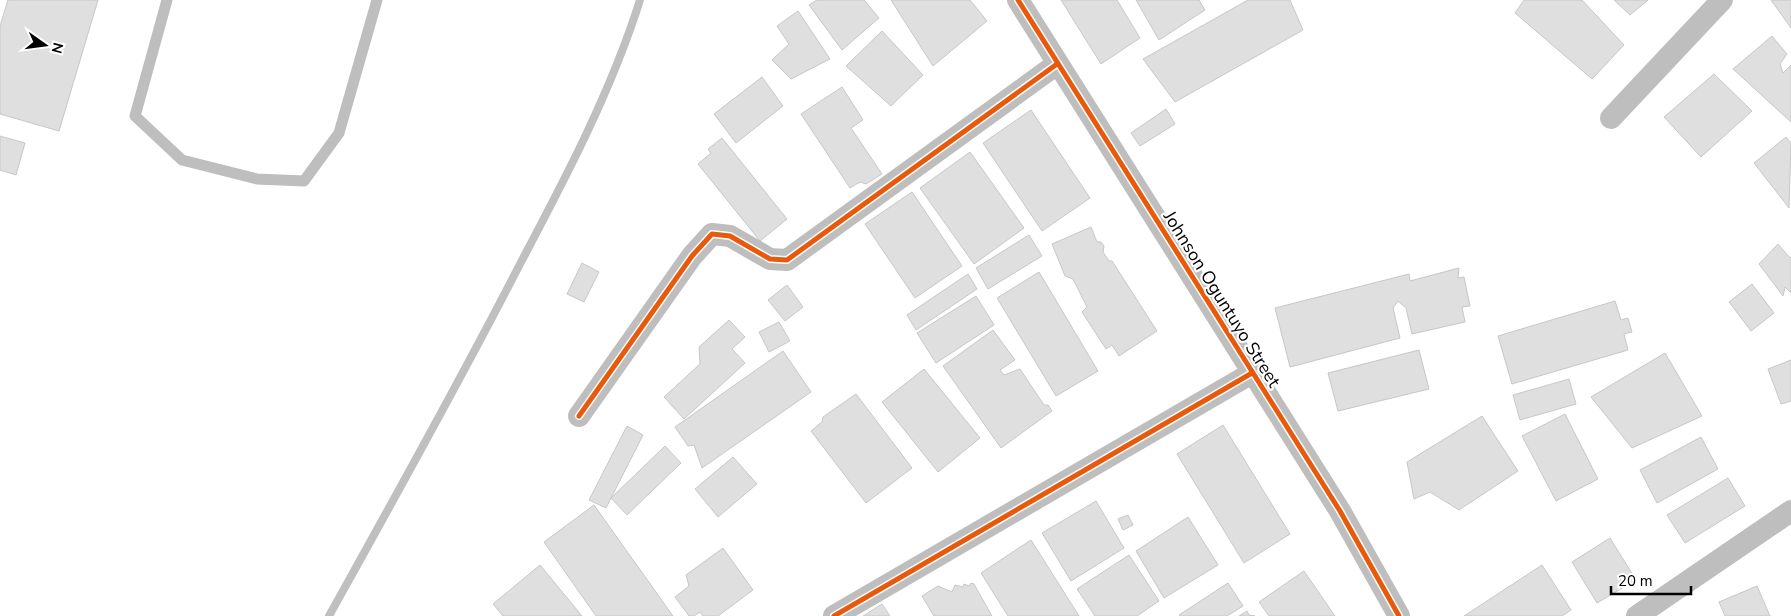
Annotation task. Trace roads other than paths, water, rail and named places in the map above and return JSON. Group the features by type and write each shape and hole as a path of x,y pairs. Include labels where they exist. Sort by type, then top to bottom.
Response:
{"street":[{"name":"Johnson Oguntuyo Street","path":"1018,0 1340,511 1399,616"},
{"path":"1611,118 1722,0"},
{"path":"579,416 692,256 712,234 730,236 770,259 788,260 1057,64"},
{"path":"834,616 1252,373"},
{"path":"1637,616 1791,510"}],"lane":[{"path":"167,0 134,116 182,160 257,179 304,181 339,133 377,0"}],"waterway":[{"path":"329,616 450,397 570,167 601,102 640,0"}]}
